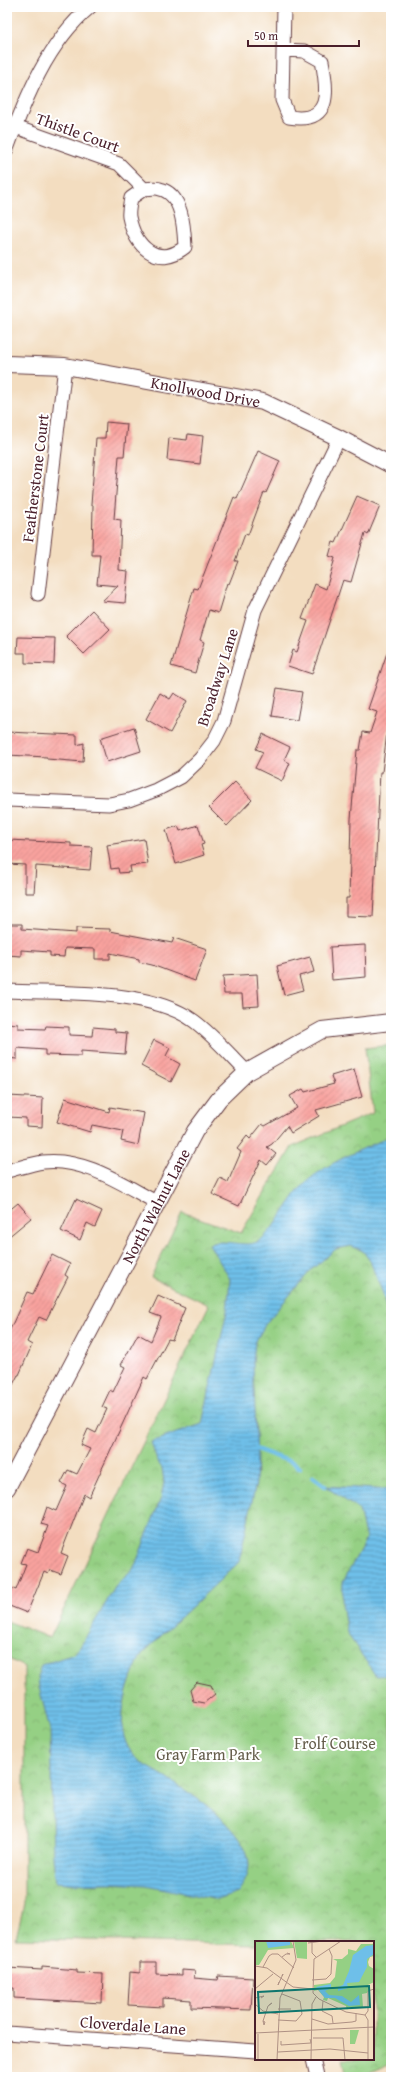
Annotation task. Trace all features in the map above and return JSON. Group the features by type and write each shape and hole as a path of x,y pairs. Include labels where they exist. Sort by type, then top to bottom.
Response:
{"street":[{"path":"7,149 11,126 55,46 72,25 90,7"},
{"path":"283,50 304,51 322,61 327,87 325,104 315,115 301,119 289,117 282,100 283,50 284,7"},
{"name":"Thistle Court","path":"11,126 119,164 144,189"},
{"path":"160,188 172,195 181,215 185,247 176,254 160,257 150,253 142,245 134,231 129,215 131,198 144,189 160,188"},
{"name":"Knollwood Drive","path":"7,364 65,366 263,402 339,438 391,465"},
{"name":"Featherstone Court","path":"38,594 65,366"},
{"name":"Broadway Lane","path":"7,800 109,804 129,800 156,790 180,777 200,759 214,741 224,721 256,610 339,438"},
{"path":"7,991 114,996 157,1003 194,1021 247,1072"},
{"name":"North Walnut Lane","path":"7,1488 156,1202 195,1131 219,1099 247,1072 322,1030 391,1022"},
{"path":"7,1171 44,1162 64,1162 89,1168 156,1202"},
{"name":"Cloverdale Lane","path":"7,2033 255,2051"},
{"path":"313,2060 317,2077"}],"green space":[{"name":"Gray Farm Park","path":"391,1045 391,2063 359,2077 347,2077 343,2060 374,2060 374,1941 255,1941 255,1945 16,1938 24,1904 24,1667 7,1658 7,1621 50,1638 209,1305 151,1277 182,1212 241,1233 292,1147 373,1113 365,1048"}],"water":[{"path":"391,1136 391,1357 387,1313 383,1294 370,1261 363,1251 351,1246 336,1249 311,1270 266,1323 255,1343 253,1363 257,1457 256,1483 239,1562 142,1654 132,1675 125,1700 122,1725 124,1737 132,1753 145,1765 176,1784 217,1814 240,1838 246,1852 249,1865 245,1879 238,1893 218,1900 146,1885 107,1883 75,1884 56,1882 53,1857 50,1730 39,1687 38,1676 41,1665 74,1654 80,1647 117,1584 132,1571 136,1563 161,1498 164,1482 162,1468 157,1461 151,1442 202,1424 227,1311 230,1279 209,1244 222,1242 252,1244 257,1242 269,1232 300,1189 314,1175 346,1156"},
{"path":"325,1486 391,1490 391,1675 376,1676 347,1633 342,1603 343,1582 366,1539 359,1510"}],"building":[{"path":"106,422 127,424 124,456 119,456 114,519 121,520 119,570 128,571 125,603 102,601 118,586 97,584 100,555 92,555 93,505 91,505 96,438 105,438"},
{"path":"188,434 203,436 200,464 167,460 169,438 187,440"},
{"path":"258,451 280,461 266,493 264,492 248,535 245,534 235,561 238,561 229,584 227,583 218,613 209,610 200,640 204,642 195,673 171,666 194,588 198,589 234,497 237,499"},
{"path":"357,496 380,506 368,535 365,533 351,582 343,580 312,674 288,666 293,650 297,652 308,621 302,619 315,584 326,589 335,558 329,556 333,542 336,543"},
{"path":"92,610 110,629 84,654 66,636"},
{"path":"18,637 55,638 54,664 25,663 25,653 17,653"},
{"path":"389,647 391,647 391,722 387,733 382,772 380,772 373,917 346,916 346,898 349,898 351,819 357,750 360,750 363,732 370,733 377,712 368,709"},
{"path":"277,688 302,692 297,720 272,716"},
{"path":"160,693 170,699 174,693 187,701 170,733 146,719"},
{"path":"134,727 141,751 107,762 100,738"},
{"path":"7,732 77,735 77,745 84,743 83,762 47,759 47,757 7,755"},
{"path":"263,734 290,747 284,760 290,763 282,781 255,768 263,752 256,749"},
{"path":"235,782 252,800 227,826 209,808"},
{"path":"198,825 204,844 201,845 204,855 176,864 166,830 178,826 180,831"},
{"path":"144,839 148,864 130,866 131,872 119,873 118,868 111,869 107,845"},
{"path":"8,840 71,843 71,846 92,847 90,870 36,866 34,893 25,893 25,865 7,864"},
{"path":"7,924 22,924 22,929 76,933 76,928 110,929 110,931 172,943 174,938 207,949 195,981 152,965 139,962 139,959 110,953 110,959 95,959 95,949 65,948 64,957 50,956 50,952 21,950 21,956 7,955"},
{"path":"365,945 366,977 332,980 330,947"},
{"path":"310,957 314,972 299,976 303,990 284,995 277,966"},
{"path":"257,974 259,1006 243,1007 242,994 224,994 223,976"},
{"path":"7,1023 18,1024 18,1028 45,1029 46,1026 69,1027 69,1035 92,1036 93,1027 115,1029 115,1032 127,1033 125,1054 81,1051 81,1056 45,1055 45,1050 17,1048 17,1059 7,1058"},
{"path":"154,1040 170,1048 166,1056 180,1064 171,1082 141,1066"},
{"path":"354,1069 362,1097 316,1110 319,1116 291,1133 287,1126 272,1144 267,1147 276,1154 267,1165 261,1160 239,1206 212,1194 220,1178 228,1182 241,1152 237,1149 247,1136 250,1139 262,1124 265,1126 297,1108 290,1096 303,1089 305,1092 334,1084 331,1076"},
{"path":"9,1096 43,1098 42,1127 26,1126 26,1118 8,1117"},
{"path":"65,1098 109,1112 110,1107 144,1113 138,1145 121,1141 123,1131 92,1125 90,1132 57,1122"},
{"path":"76,1199 102,1211 95,1227 87,1223 80,1240 61,1231"},
{"path":"18,1203 31,1218 7,1238 7,1212"},
{"path":"52,1255 70,1264 65,1275 68,1277 46,1320 39,1317 27,1342 32,1345 19,1375 7,1396 7,1336 27,1292 33,1294"},
{"path":"158,1296 185,1308 172,1340 168,1339 147,1379 144,1377 89,1497 84,1494 61,1553 68,1556 61,1574 50,1570 48,1574 44,1572 27,1613 7,1605 7,1586 16,1590 26,1564 21,1563 27,1548 38,1552 48,1526 41,1524 47,1507 56,1511 67,1486 61,1483 68,1470 77,1474 90,1449 81,1445 88,1429 96,1433 107,1409 102,1407 110,1390 113,1392 125,1367 121,1365 138,1334 151,1341 161,1317 150,1313"},
{"path":"197,1682 211,1685 215,1694 204,1703 193,1701 190,1690"},
{"path":"140,1962 156,1962 156,1974 182,1975 182,1970 195,1971 194,1978 217,1980 218,1976 253,1978 251,2010 191,2008 191,2000 163,1998 163,2007 128,2005 130,1972 140,1973"},
{"path":"42,1967 77,1970 77,1973 103,1974 102,2003 14,1998 14,1988 7,1988 7,1968 42,1970"}],"waterway":[{"path":"256,1449 294,1463 300,1468"},
{"path":"313,1477 325,1486"}],"park label":[{"name":"Frolf Course","path":"335,1743"}]}
